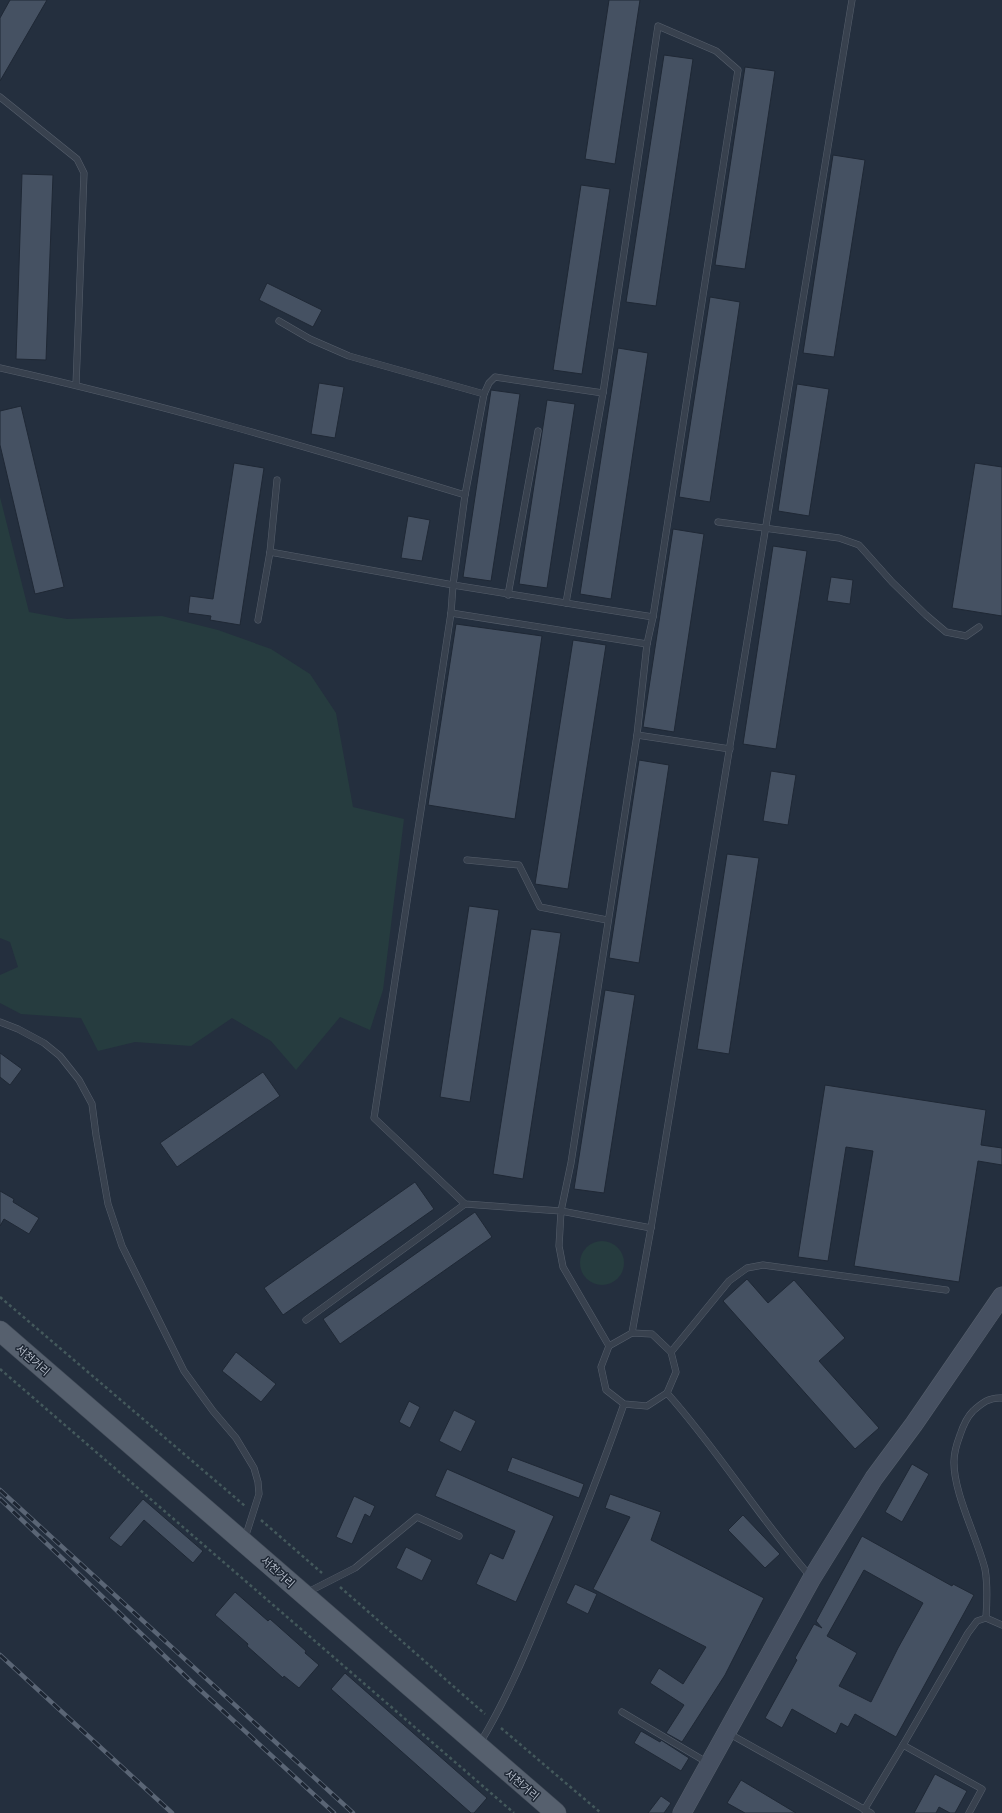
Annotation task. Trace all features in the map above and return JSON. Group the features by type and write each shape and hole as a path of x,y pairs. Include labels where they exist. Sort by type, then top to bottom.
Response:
{"main road":[{"name":"서천거리","path":"0,1331 244,1541 478,1747 556,1813"}],"street":[{"path":"682,1813 812,1578 874,1478 914,1424 1002,1296"}],"lane":[{"path":"632,1333 652,1228 852,0"},
{"path":"566,603 604,393 658,26 716,51 738,70 653,617 647,644 637,735 607,920 571,1163 561,1211 559,1246 563,1267 609,1346"},
{"path":"0,97 77,159 84,173 76,385"},
{"path":"279,321 310,339 349,356 484,394"},
{"path":"0,368 76,385 345,459 466,495"},
{"path":"604,393 494,377 489,383 484,394 466,495 453,586 451,614 374,1118 465,1204 561,1211 652,1228"},
{"path":"508,595 538,431"},
{"path":"258,620 270,552 277,480"},
{"path":"718,522 839,538 859,545 892,582 946,632 966,636 979,627"},
{"path":"270,552 453,586 653,617"},
{"path":"451,614 647,644"},
{"path":"637,735 730,749"},
{"path":"467,860 519,865 540,907 607,920"},
{"path":"0,1022 18,1029 44,1043 60,1056 80,1080 92,1104 108,1204 122,1246 184,1372 213,1411 236,1438 254,1468 258,1482 259,1494 244,1541"},
{"path":"306,1320 465,1204"},
{"path":"671,1352 729,1281 747,1268 764,1265 946,1290"},
{"path":"632,1333 652,1334 671,1352 676,1372 667,1394 648,1406 624,1404 606,1390 602,1375 601,1367 609,1346 632,1333"},
{"path":"667,1394 690,1419 753,1501 785,1548 812,1578"},
{"path":"986,1618 985,1572 978,1545 959,1491 954,1461 956,1447 963,1426 971,1414 985,1400 995,1397 1002,1398"},
{"path":"478,1747 494,1721 529,1646 592,1496 624,1404"},
{"path":"303,1594 355,1568 417,1516 459,1536"},
{"path":"864,1810 968,1632 977,1621 986,1618 1002,1625"},
{"path":"622,1712 709,1763"},
{"path":"727,1733 871,1813"},
{"path":"903,1745 982,1788 969,1813"}],"path":[{"path":"0,1297 601,1813"},
{"path":"0,1369 514,1813"}],"green space":[{"path":"0,497 29,612 67,619 162,616 218,630 271,649 310,674 336,713 353,807 404,819 383,990 370,1030 340,1017 296,1070 271,1041 232,1018 191,1046 135,1042 98,1051 81,1018 21,1014 0,1003 0,975 18,967 10,942 0,938"},
{"path":"598,1241 606,1241 618,1247 624,1259 624,1267 618,1279 606,1285 598,1285 586,1279 580,1267 580,1259 586,1247"}],"building":[{"path":"10,0 47,0 0,81 0,18"},
{"path":"609,0 640,0 615,164 585,159"},
{"path":"664,55 693,59 656,306 626,302"},
{"path":"745,67 775,71 745,269 715,265"},
{"path":"833,155 865,160 834,357 803,353"},
{"path":"22,174 53,175 46,360 16,359"},
{"path":"581,185 610,189 582,374 553,370"},
{"path":"267,283 322,310 313,327 259,300"},
{"path":"710,297 740,302 710,502 679,497"},
{"path":"618,348 648,353 611,599 580,594"},
{"path":"319,383 344,387 335,438 311,434"},
{"path":"797,384 829,389 809,516 778,511"},
{"path":"491,390 520,394 491,581 463,577"},
{"path":"547,400 575,404 547,588 519,584"},
{"path":"21,406 64,587 35,594 0,445 0,411"},
{"path":"234,463 264,468 240,625 210,620 211,616 188,613 190,596 213,599"},
{"path":"975,463 1002,467 1002,616 952,608"},
{"path":"408,516 430,520 422,561 401,558"},
{"path":"673,529 704,534 674,732 643,727"},
{"path":"773,546 807,551 776,749 743,744"},
{"path":"831,577 853,580 850,604 827,601"},
{"path":"456,624 542,636 515,819 428,805"},
{"path":"573,640 606,645 568,889 535,884"},
{"path":"639,760 669,765 639,963 609,958"},
{"path":"771,771 796,775 788,825 763,821"},
{"path":"727,854 759,858 729,1054 697,1049"},
{"path":"469,906 499,910 470,1102 440,1097"},
{"path":"531,929 561,933 523,1179 493,1174"},
{"path":"605,990 635,995 604,1193 574,1189"},
{"path":"0,1053 22,1069 10,1085 0,1077"},
{"path":"263,1072 280,1096 177,1167 160,1143"},
{"path":"825,1085 986,1110 981,1145 1002,1148 1002,1165 978,1161 959,1282 854,1266 873,1151 846,1147 828,1261 798,1257"},
{"path":"415,1182 434,1209 283,1315 264,1288"},
{"path":"0,1191 14,1199 13,1202 39,1218 29,1234 4,1219 0,1226"},
{"path":"475,1212 492,1237 340,1344 323,1319"},
{"path":"747,1279 768,1303 794,1280 845,1338 819,1361 879,1428 855,1449 723,1301"},
{"path":"236,1352 276,1384 261,1402 222,1371"},
{"path":"409,1401 420,1407 410,1428 399,1422"},
{"path":"454,1410 476,1421 461,1452 439,1441"},
{"path":"512,1457 584,1484 579,1498 507,1471"},
{"path":"912,1464 929,1474 902,1522 885,1512"},
{"path":"447,1469 554,1516 516,1602 476,1584 490,1553 503,1559 515,1531 435,1496"},
{"path":"610,1494 661,1512 651,1540 764,1598 725,1675 682,1742 666,1733 684,1705 650,1683 659,1668 683,1684 706,1647 593,1589 630,1517 605,1508"},
{"path":"354,1496 375,1506 370,1517 365,1514 352,1544 336,1537"},
{"path":"143,1499 203,1551 193,1563 144,1520 121,1547 109,1538"},
{"path":"743,1515 780,1554 765,1568 728,1530"},
{"path":"862,1536 952,1586 953,1584 974,1595 896,1737 855,1714 848,1727 841,1723 836,1734 792,1709 782,1728 765,1718 797,1660 795,1658 814,1624 822,1628 816,1621","holes":["864,1570 923,1603 898,1648 871,1702 839,1686 857,1653 827,1636"]},
{"path":"406,1547 432,1560 422,1581 396,1568"},
{"path":"575,1584 597,1594 588,1614 566,1603"},
{"path":"235,1592 268,1621 270,1619 306,1651 305,1653 319,1665 299,1688 284,1676 283,1678 215,1615"},
{"path":"345,1673 487,1798 474,1813 471,1813 331,1689"},
{"path":"641,1731 660,1742 661,1740 689,1758 681,1771 634,1743"},
{"path":"935,1774 967,1791 955,1813 950,1813 939,1807 936,1813 914,1813"},
{"path":"741,1780 796,1813 745,1813 727,1803"},
{"path":"661,1796 671,1803 664,1813 648,1813"}],"railway":[{"path":"0,1490 353,1813"},
{"path":"0,1499 198,1688 334,1813"},
{"path":"0,1655 172,1813"}]}
